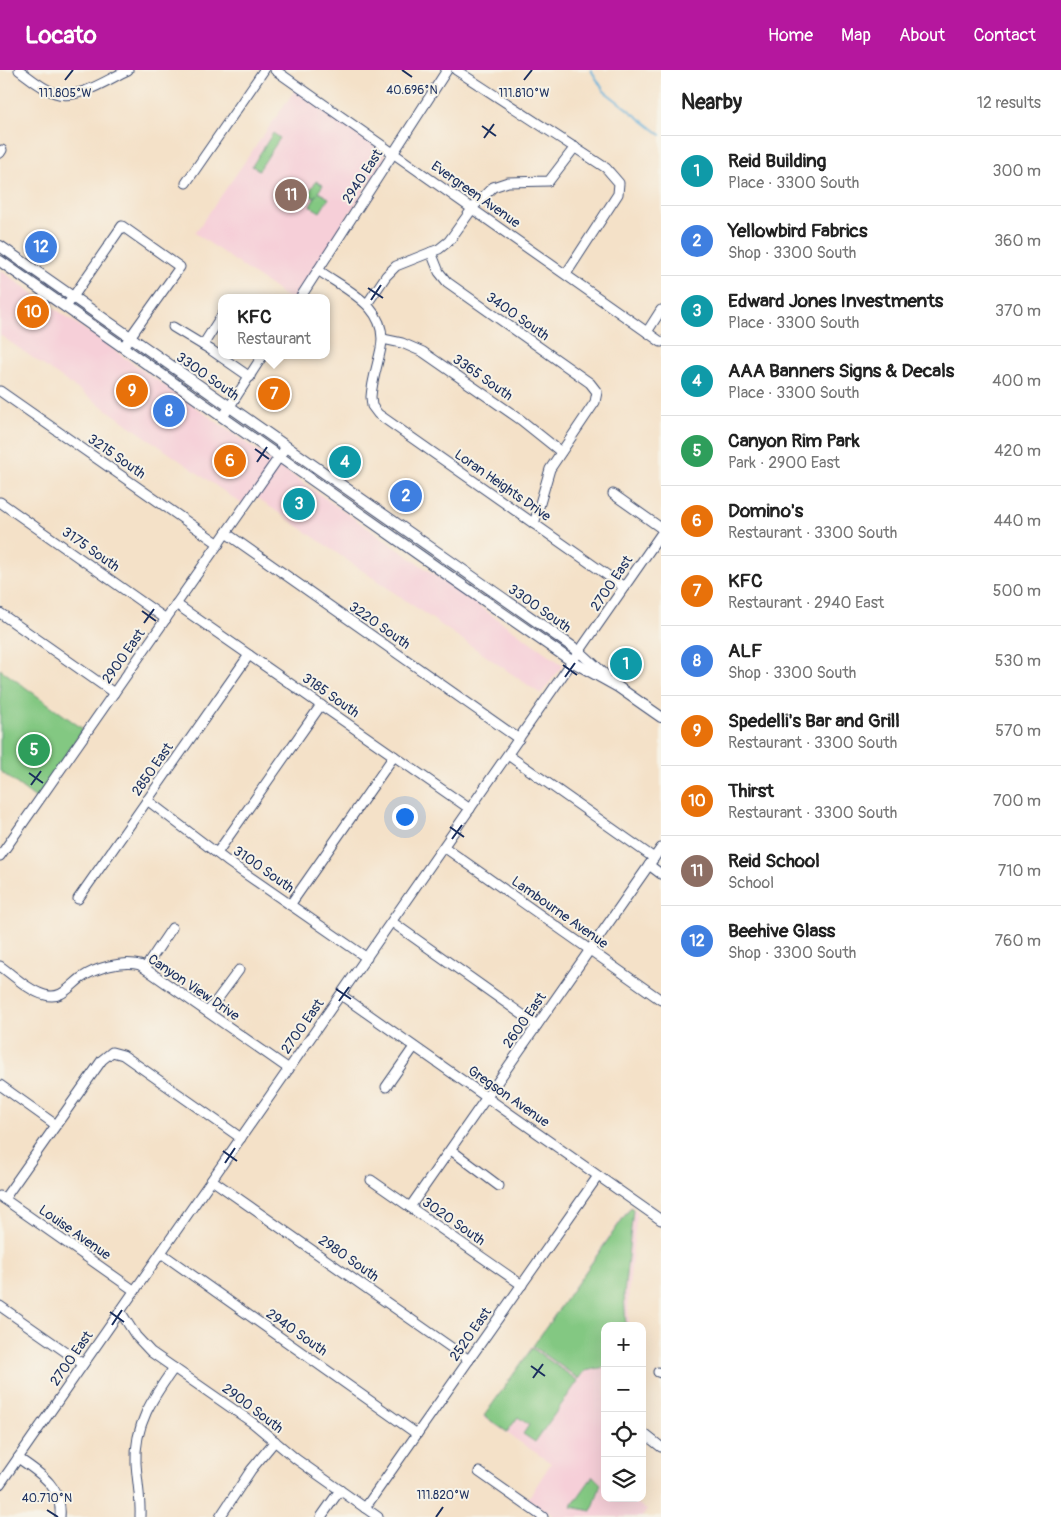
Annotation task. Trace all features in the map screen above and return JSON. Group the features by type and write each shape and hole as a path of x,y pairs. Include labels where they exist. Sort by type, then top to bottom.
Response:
{"main road":[{"name":"3300 South","path":"0,246 580,652 618,687"},
{"name":"3300 South","path":"0,261 573,662 618,687 661,717"}],"street":[{"path":"19,70 51,92 66,95 80,92 126,70"},
{"path":"186,183 264,70"},
{"name":"Evergreen Avenue","path":"274,70 661,342"},
{"name":"2940 East","path":"303,294 447,70"},
{"path":"456,70 612,173 620,186 618,194 566,274"},
{"path":"367,304 386,276 396,266 431,252 450,240 485,193 502,184 549,181 575,147"},
{"path":"66,307 122,226 180,267 124,347"},
{"name":"3400 South","path":"431,252 439,272 447,282 590,383 597,394 594,404 561,452"},
{"path":"318,270 367,304 380,321 383,338"},
{"path":"646,332 661,310"},
{"path":"203,345 218,321"},
{"path":"173,327 218,355"},
{"name":"Loran Heights Drive","path":"383,338 371,401 382,417 624,587"},
{"name":"3365 South","path":"383,338 402,343 423,352 527,424 561,452"},
{"path":"224,359 250,377"},
{"path":"222,417 261,359"},
{"name":"3215 South","path":"0,391 219,544"},
{"name":"2900 East","path":"0,856 286,447"},
{"path":"534,524 548,473 561,452"},
{"path":"613,494 661,528"},
{"name":"3175 South","path":"0,502 166,619"},
{"name":"3220 South","path":"226,533 519,739"},
{"name":"2700 East","path":"0,1484 661,534"},
{"name":"3185 South","path":"176,604 470,810"},
{"path":"0,613 114,693"},
{"name":"2850 East","path":"78,899 248,654"},
{"path":"217,853 321,705"},
{"path":"508,755 651,862 661,874"},
{"path":"290,905 394,756"},
{"name":"3100 South","path":"147,800 217,853 367,958"},
{"name":"Lambourne Avenue","path":"444,847 661,1000"},
{"name":"2600 East","path":"410,1208 661,848"},
{"path":"392,922 537,1025"},
{"path":"145,968 172,928"},
{"name":"Canyon View Drive","path":"0,966 38,992 50,996 63,994 85,976 116,965 132,963 145,968 289,1069"},
{"path":"208,1012 239,970"},
{"name":"Gregson Avenue","path":"341,995 661,1220"},
{"path":"386,1088 414,1047"},
{"path":"2,1198 104,1057 112,1052 123,1055 241,1138"},
{"path":"0,1086 56,1125"},
{"path":"450,1150 499,1186"},
{"name":"2520 East","path":"366,1508 598,1176"},
{"name":"2980 South","path":"212,1180 469,1360"},
{"name":"3020 South","path":"371,1180 522,1285"},
{"name":"Louise Avenue","path":"2,1198 135,1290"},
{"name":"2940 South","path":"161,1253 417,1434"},
{"path":"0,1306 84,1364"},
{"name":"2900 South","path":"120,1311 140,1342 378,1517"},
{"path":"140,1517 136,1456 139,1431 148,1407 174,1368"},
{"path":"646,1435 661,1447"},
{"path":"220,1517 251,1470 275,1441"},
{"path":"18,1458 45,1477 52,1486 59,1501 60,1517"},
{"path":"479,1472 543,1517"},
{"path":"321,1517 340,1490"}],"shaded area":[{"path":"295,90 384,152 385,158 298,294 282,294 195,233"},
{"path":"0,270 563,665 541,694 250,493 242,504 0,335"},
{"path":"630,1206 637,1211 628,1297 629,1322 601,1322 601,1502 636,1502 647,1510 642,1517 555,1517 528,1499 551,1463 483,1417"}],"green space":[{"path":"273,133 280,138 259,170 252,166"},
{"path":"316,181 323,185 318,192 329,198 320,212 310,206 317,194 314,198 308,194"},
{"path":"0,669 83,729 37,799 0,771"},
{"path":"631,1207 633,1209 624,1294 626,1322 601,1322 601,1368 585,1371 579,1379 533,1346"},
{"path":"532,1348 578,1381 535,1442 523,1434 529,1425 518,1417 507,1432 484,1416"},
{"path":"593,1476 601,1484 592,1511 571,1507"}],"waterway":[{"path":"591,70 604,91 661,135"}],"place":[{"name":"Reid School","path":"291,195"},
{"name":"Beehive Glass","path":"41,247"},
{"name":"Thirst","path":"33,312"},
{"name":"Spedelli's Bar and Grill","path":"132,391"},
{"name":"KFC","path":"274,394"},
{"name":"ALF","path":"169,411"},
{"name":"Domino's","path":"230,461"},
{"name":"AAA Banners Signs & Decals","path":"345,462"},
{"name":"Yellowbird Fabrics","path":"406,496"},
{"name":"Edward Jones Investments","path":"299,504"},
{"name":"Reid Building","path":"626,664"},
{"name":"Canyon Rim Park","path":"34,750"}]}
